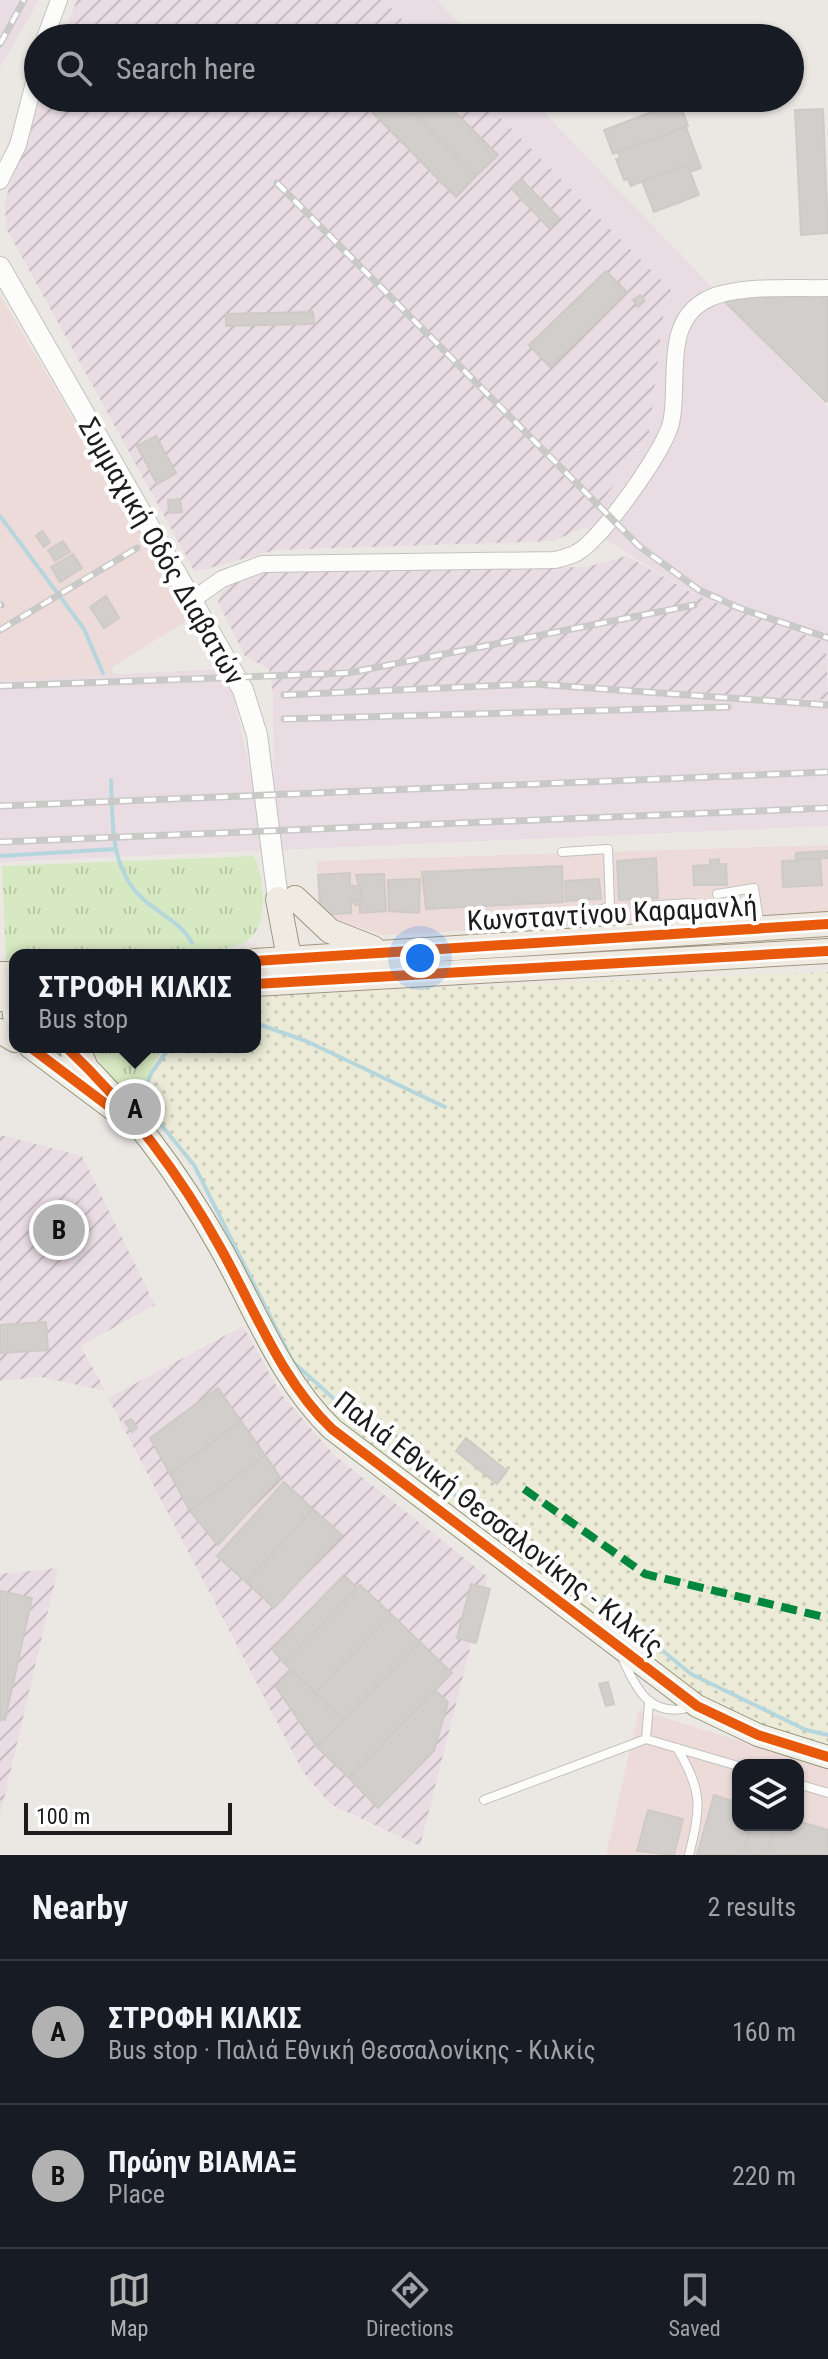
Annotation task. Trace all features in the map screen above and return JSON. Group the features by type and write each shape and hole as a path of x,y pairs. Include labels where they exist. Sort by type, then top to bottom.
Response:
{"main road":[{"path":"286,898 330,931 387,952"},
{"path":"258,949 269,936 286,898"},
{"path":"286,898 301,958 303,982"},
{"name":"Κωνσταντίνου Καραμανλή","path":"261,961 586,937 828,924"},
{"name":"Κωνσταντίνου Καραμανλή","path":"261,984 828,951"},
{"name":"Παλιά Εθνική Θεσσαλονίκης - Κιλκίς","path":"35,1053 86,1092 136,1124"},
{"name":"Παλιά Εθνική Θεσσαλονίκης - Κιλκίς","path":"81,1056 184,1186 283,1365 317,1415 344,1440 697,1706 749,1732 828,1757"}],"street":[{"path":"50,24 59,0"},
{"path":"0,181 18,145 26,112"},
{"name":"Συμμαχική Οδός Διαβατών","path":"0,267 236,677 252,713 262,765 271,853 286,898"},
{"path":"191,601 222,579 262,564 555,560 578,552 594,538 658,455 670,427 676,346 689,313 709,298 726,293 828,288"}],"lane":[{"path":"562,852 608,849 610,906 586,915 586,937"},
{"path":"717,894 754,888 760,928"},
{"path":"619,1649 633,1681 649,1703 673,1711 697,1706"},
{"path":"646,1739 649,1703"},
{"path":"484,1800 646,1739 732,1764"},
{"path":"677,1748 699,1792 700,1811 689,1855"},
{"path":"804,1786 828,1793"}],"shaded area":[{"path":"0,0 39,0 24,24 0,67"},
{"path":"77,0 383,0 407,24 68,24"},
{"path":"383,0 437,0 460,24 407,24"},
{"path":"36,112 495,112 677,296 664,311 649,433 585,527 553,541 275,550 195,572 6,228 5,200"},
{"path":"495,112 543,112 828,408 828,672 826,642 697,596 585,527 649,433 664,310 677,296"},
{"path":"0,295 191,618 114,666 112,669 116,676 0,680"},
{"path":"627,556 697,596 826,642 828,700 536,687 273,693 269,669 245,656 218,602 221,593 237,580 256,572 587,567"},
{"path":"227,669 254,787 274,786 273,693 536,687 828,700 828,826 0,862 0,680"},
{"path":"828,845 828,913 383,935 318,914 317,861"},
{"path":"0,1135 82,1156 155,1305 80,1346 106,1391 41,1377 0,1381"},
{"path":"243,1326 281,1394 334,1455 488,1577 420,1846 330,1804 303,1772 108,1398"},
{"path":"58,1568 0,1816 0,1574"},
{"path":"639,1710 799,1759 732,1759 732,1831 804,1831 804,1761 828,1768 828,1855 606,1855"}],"green space":[{"path":"254,856 263,891 261,917 251,938 227,948 9,949 9,960 6,960 2,866"},
{"path":"828,972 828,1747 773,1731 706,1701 335,1420 292,1359 199,1176 137,1100 159,1053 261,1053 261,995"},
{"path":"94,1053 159,1053 137,1100 109,1075"}],"building":[{"path":"823,109 828,233 801,235 795,112"},
{"path":"372,112 413,112 476,176 456,197"},
{"path":"413,112 455,112 498,155 476,176"},
{"path":"652,112 683,112 688,126 613,154 604,130"},
{"path":"686,127 701,168 690,172 687,164 631,186 628,179 624,180 616,159 620,158 618,152"},
{"path":"687,164 699,195 654,212 642,181"},
{"path":"521,179 559,218 549,228 511,188"},
{"path":"606,271 627,292 550,367 529,345"},
{"path":"828,291 828,400 826,402 721,298"},
{"path":"640,295 645,301 638,307 633,300"},
{"path":"313,312 314,324 226,326 226,314"},
{"path":"156,436 176,473 157,484 137,446"},
{"path":"180,499 182,512 169,513 168,500"},
{"path":"42,531 50,542 44,547 36,536"},
{"path":"63,541 70,552 55,561 48,550"},
{"path":"73,554 82,568 60,582 51,567"},
{"path":"106,596 119,618 104,628 90,607"},
{"path":"828,851 828,858 810,859 810,852"},
{"path":"810,852 810,859 796,860 796,853"},
{"path":"656,858 658,898 619,900 617,861"},
{"path":"719,859 719,864 726,864 727,885 694,885 693,866 710,865 710,860"},
{"path":"820,859 822,885 783,887 782,861"},
{"path":"562,866 563,902 426,909 422,872"},
{"path":"350,873 350,886 361,886 362,899 351,903 351,913 321,915 318,875"},
{"path":"384,874 386,911 360,913 360,905 355,905 354,900 362,899 356,875"},
{"path":"420,879 419,913 389,911 388,880"},
{"path":"599,879 601,899 566,901 565,881"},
{"path":"46,1322 48,1350 0,1353 0,1325"},
{"path":"218,1388 241,1421 170,1474 150,1438"},
{"path":"131,1419 137,1428 132,1432 125,1422"},
{"path":"241,1421 265,1455 190,1511 170,1474"},
{"path":"466,1438 507,1471 497,1484 456,1451"},
{"path":"265,1455 280,1477 218,1545 190,1511"},
{"path":"284,1482 313,1509 246,1582 217,1556"},
{"path":"313,1509 342,1535 274,1608 246,1582"},
{"path":"344,1575 357,1588 284,1663 272,1649"},
{"path":"471,1584 490,1589 476,1643 457,1638"},
{"path":"360,1585 391,1614 315,1693 284,1663"},
{"path":"0,1591 32,1598 5,1720 0,1719"},
{"path":"391,1614 420,1642 344,1720 315,1693"},
{"path":"420,1642 452,1673 349,1778 317,1747"},
{"path":"291,1669 344,1720 317,1747 276,1687"},
{"path":"608,1682 614,1704 606,1706 599,1684"},
{"path":"435,1690 448,1702 434,1751 378,1808 349,1778"},
{"path":"714,1795 732,1801 732,1831 749,1831 743,1855 697,1855"},
{"path":"648,1810 683,1819 674,1855 637,1851"},
{"path":"804,1823 828,1830 828,1855 767,1855 773,1831 804,1831"},
{"path":"749,1831 773,1831 767,1855 743,1855"}],"waterway":[{"path":"0,516 84,629 103,673"},
{"path":"111,780 115,843 124,872 142,898 176,924 192,943"},
{"path":"0,856 115,849"},
{"path":"261,1025 306,1041 445,1107"},
{"path":"166,1053 152,1072 140,1099 194,1165 293,1362 383,1443 602,1601 691,1674 806,1730 828,1735"}],"railway":[{"path":"0,44 24,0"},
{"path":"277,183 639,546 699,590 739,608 828,638"},
{"path":"0,630 137,548"},
{"path":"0,686 348,673 694,605"},
{"path":"284,695 535,684 828,705"},
{"path":"284,719 728,707"},
{"path":"0,806 828,772"},
{"path":"0,842 828,808"}],"marked path":[{"path":"524,1489 645,1574 828,1618"}],"cycle path":[{"path":"261,961 828,924"},
{"path":"261,984 828,951"},
{"path":"38,1053 119,1114"},
{"path":"72,1053 131,1117 188,1194 221,1249 283,1367 332,1429 697,1706 758,1735 828,1757"}],"place":[{"name":"ΣΤΡΟΦΗ ΚΙΛΚΙΣ","path":"135,1109"},
{"name":"Πρώην ΒΙΑΜΑΞ","path":"59,1230"}]}
